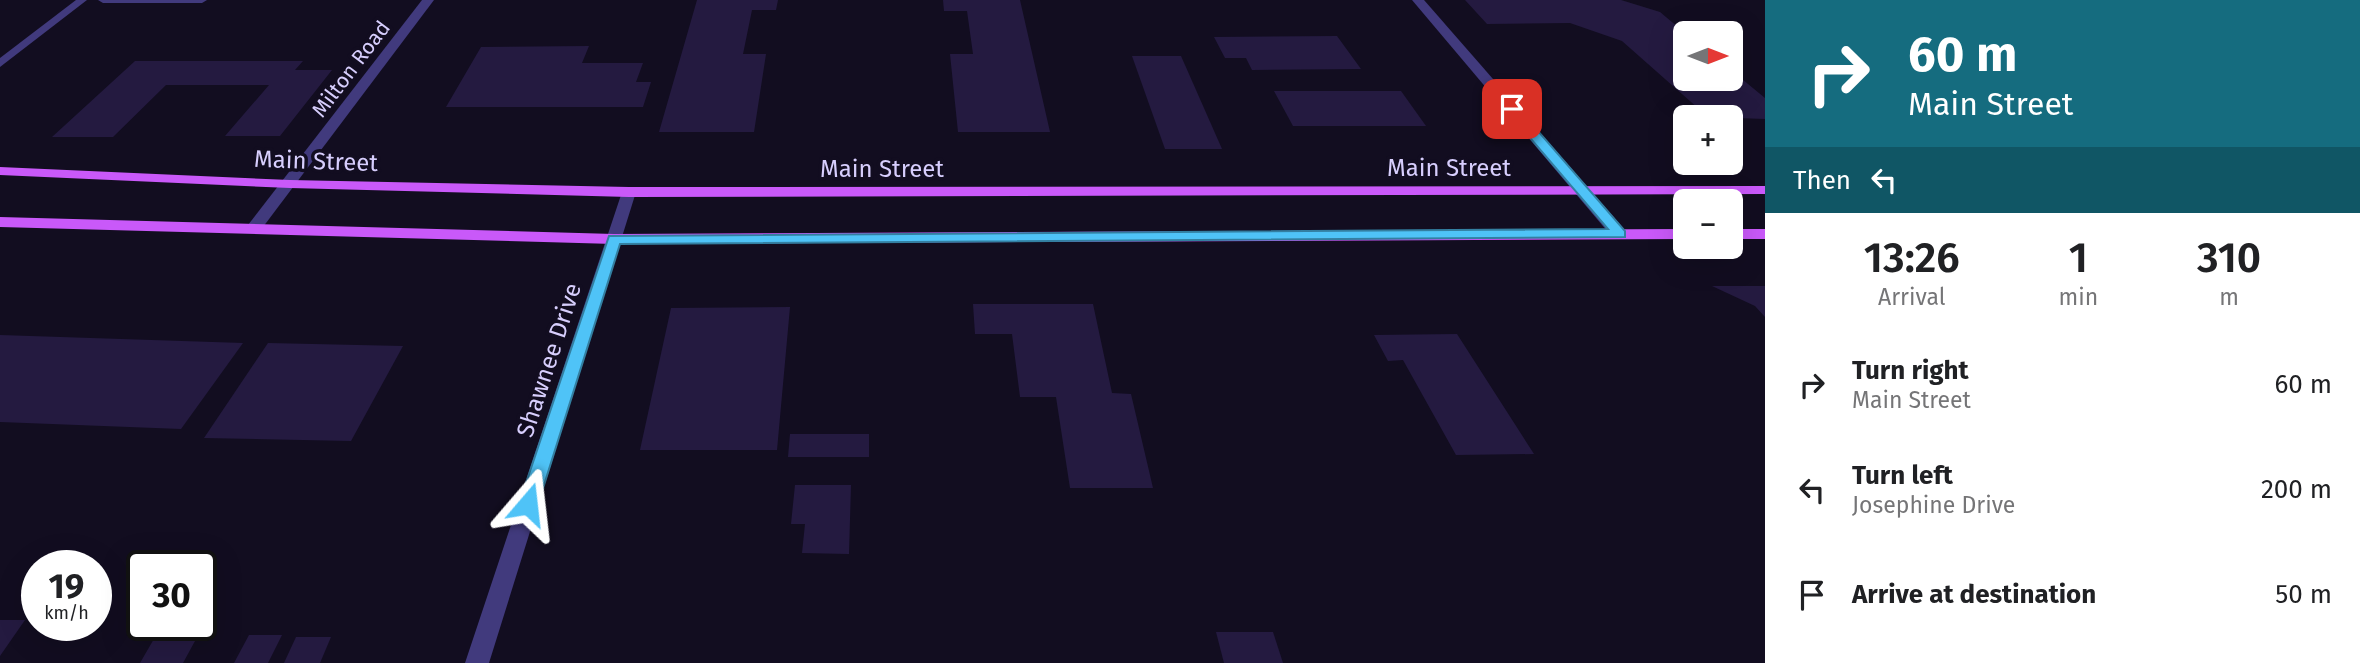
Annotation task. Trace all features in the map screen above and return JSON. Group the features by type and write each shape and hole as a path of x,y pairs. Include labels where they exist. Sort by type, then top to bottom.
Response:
{"main road":[{"name":"Main Street","path":"0,171 290,184 629,192 1765,190"},
{"path":"0,222 614,239 1673,234"},
{"path":"1743,234 1765,234"}],"street":[{"name":"Milton Road","path":"254,228 428,0"},
{"path":"1418,0 1619,234"},
{"name":"Shawnee Drive","path":"477,663 629,192"}],"lane":[{"path":"0,64 82,0"},
{"path":"103,0 202,0"}],"building":[{"path":"697,0 778,0 776,10 752,10 743,54 766,54 754,132 659,132"},
{"path":"943,0 1020,0 1050,132 958,132 950,54 973,54 967,11 944,11"},
{"path":"1465,0 1621,0 1660,12 1673,23 1673,86 1622,41 1570,23 1487,24"},
{"path":"1337,36 1361,69 1252,70 1246,58 1225,58 1214,37"},
{"path":"589,46 582,63 643,63 636,82 651,82 643,107 446,107 481,47"},
{"path":"1132,56 1181,56 1222,149 1165,149"},
{"path":"135,61 303,61 295,70 332,70 280,136 225,136 269,85 166,85 113,137 52,137"},
{"path":"1743,80 1765,98 1765,119 1743,118 1743,105 1694,105 1679,91 1743,91"},
{"path":"1274,91 1401,91 1426,126 1293,126"},
{"path":"1712,286 1765,286 1765,317 1755,306"},
{"path":"973,304 1093,304 1112,393 1131,394 1153,488 1070,488 1056,397 1020,397 1012,334 975,334"},
{"path":"790,307 777,450 640,450 671,308"},
{"path":"1457,334 1534,454 1456,455 1403,360 1388,361 1374,335"},
{"path":"0,335 243,343 181,429 0,422"},
{"path":"268,343 403,346 351,441 204,438"},
{"path":"790,434 869,434 869,457 788,457"},
{"path":"795,485 851,485 849,554 802,553 805,524 791,524"},
{"path":"0,620 21,620 21,626 0,656"},
{"path":"1216,632 1273,632 1283,663 1224,663"},
{"path":"249,635 282,635 268,663 234,663"},
{"path":"296,637 331,637 320,663 284,663"},
{"path":"153,641 195,641 183,663 140,663"}],"route":[{"path":"528,504 614,239 1619,234 1512,109"}]}
